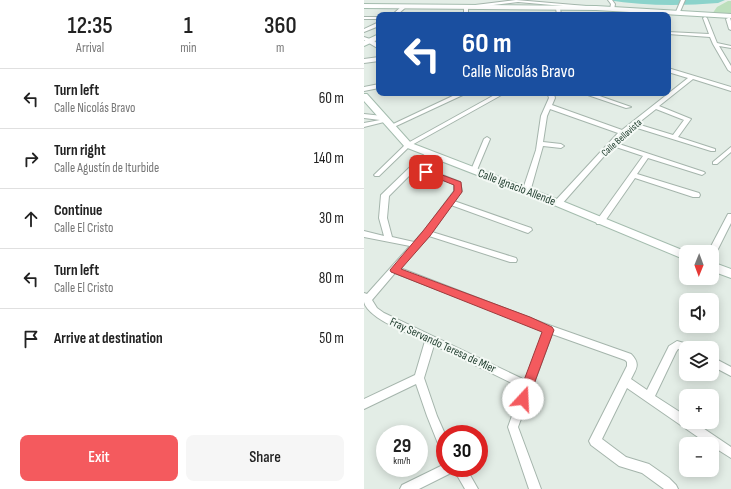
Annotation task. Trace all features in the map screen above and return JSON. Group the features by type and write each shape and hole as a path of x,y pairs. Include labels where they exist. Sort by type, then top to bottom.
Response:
{"main road":[{"path":"404,7 408,0"},
{"path":"364,6 448,7 559,12 566,8 678,10 730,18"},
{"path":"437,12 448,7"},
{"path":"594,9 626,12"},
{"path":"671,14 678,10"},
{"path":"671,16 730,18"},
{"path":"366,41 376,37"},
{"name":"Calle Ignacio Allende","path":"364,96 408,145 526,192 558,203 600,222 679,253"},
{"path":"719,269 731,274"}],"street":[{"path":"678,10 683,0"},
{"path":"465,12 464,8 512,1 594,9"},
{"path":"611,1 612,9"},
{"path":"398,12 404,7"},
{"path":"364,18 376,18"},
{"path":"705,18 715,44 731,70"},
{"path":"730,18 731,29"},
{"path":"364,31 376,25"},
{"path":"671,33 712,36"},
{"path":"366,41 376,46"},
{"path":"715,44 731,46"},
{"path":"364,61 376,59"},
{"path":"671,71 731,89"},
{"name":"Calle Bellavista","path":"671,93 691,78"},
{"path":"364,90 376,87"},
{"path":"364,125 387,121 456,96"},
{"path":"377,176 408,145 497,96"},
{"path":"526,192 540,144 544,116 552,96"},
{"path":"594,96 628,107"},
{"name":"Calle Bellavista","path":"558,203 612,144 667,96"},
{"path":"548,106 624,133"},
{"path":"656,107 688,119 674,138"},
{"path":"364,116 387,121"},
{"path":"634,125 714,150"},
{"path":"474,170 488,139"},
{"path":"540,144 561,146"},
{"path":"612,144 702,173"},
{"path":"715,163 731,149"},
{"path":"389,239 383,218 385,195 413,166 429,153"},
{"path":"600,222 647,155"},
{"path":"365,298 395,270 427,234 449,202 458,192 458,183 413,166"},
{"path":"633,175 696,195"},
{"path":"449,202 528,230"},
{"path":"716,245 731,216"},
{"path":"364,234 416,245"},
{"path":"427,234 513,260"},
{"path":"395,270 527,320 548,330 628,357 632,361 632,366 595,441 623,462 645,468 666,482 672,489"},
{"name":"Fray Servando Teresa de Mier","path":"365,298 374,310 381,316 528,386"},
{"path":"535,489 513,427 548,330"},
{"path":"431,340 419,378 436,425"},
{"path":"649,397 672,349 676,345 679,346"},
{"path":"719,365 731,372"},
{"path":"364,404 419,378"},
{"path":"625,381 731,453"},
{"path":"406,489 436,474"},
{"path":"465,477 472,489"}],"green space":[{"path":"731,1 731,15 712,14 717,7"}],"water":[{"path":"607,0 725,0 718,3 676,5"}],"route":[{"path":"426,172 458,183 458,192 449,202 427,234 395,270 527,320 548,330 523,399"}]}
